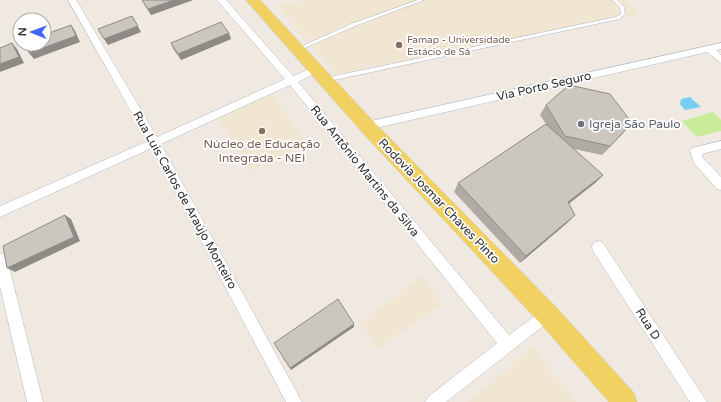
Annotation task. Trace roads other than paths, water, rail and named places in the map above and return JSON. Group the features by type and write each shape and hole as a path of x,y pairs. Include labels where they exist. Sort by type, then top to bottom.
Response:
{"main road":[{"name":"Rodovia Josmar Chaves Pinto","path":"253,0 367,126 547,314 626,402"}],"street":[{"name":"Rua Luis Carlos de Araújo Monteiro","path":"72,0 154,142 294,402"},
{"name":"Rua Antônio Martins da Silva","path":"221,0 291,80 507,344"},
{"name":"Via Porto Seguro","path":"367,126 721,46"},
{"path":"709,48 721,60"},
{"path":"0,212 291,80 320,75"},
{"path":"721,145 696,151 698,160 721,185"},
{"name":"Rua D","path":"598,247 699,402"},
{"path":"0,259 35,402"},
{"path":"433,402 547,314"}],"lane":[{"path":"298,49 353,25 422,0"},
{"path":"320,75 617,18 623,14 622,7 614,0"}],"water":[{"path":"690,97 701,107 685,110 680,104 681,99"}],"place":[{"name":"Famap - Universidade Estácio de Sá","path":"399,45"},
{"name":"Igreja São Paulo","path":"581,124"},
{"name":"Núcleo de Educação Integrada - NEI","path":"262,131"}]}
